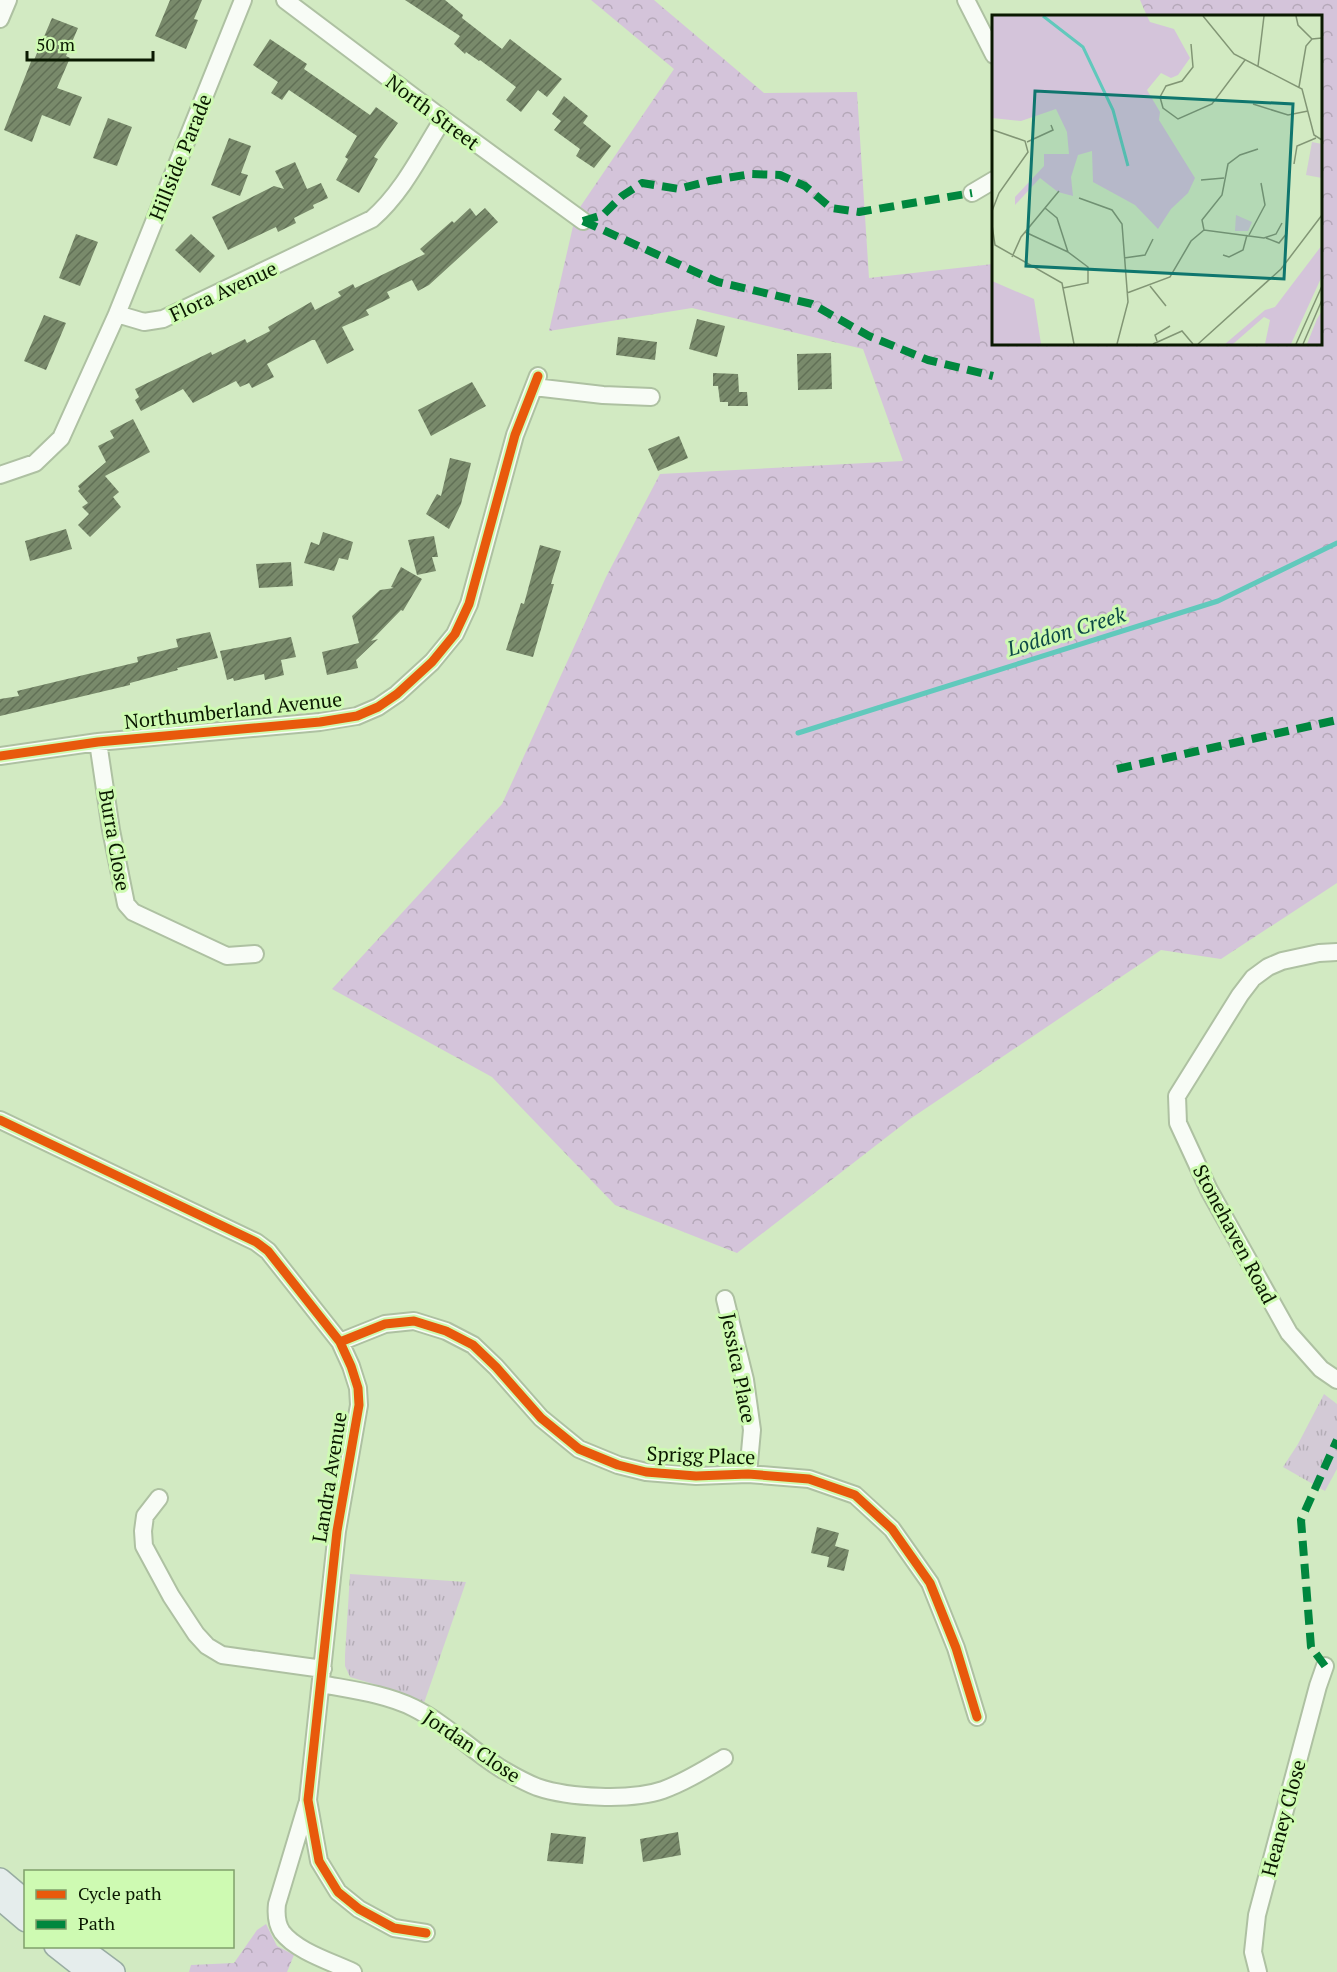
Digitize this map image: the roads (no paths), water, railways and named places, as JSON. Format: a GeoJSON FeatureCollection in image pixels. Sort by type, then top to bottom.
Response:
{"type":"FeatureCollection","features":[{"type":"Feature","properties":{"kind":"main road"},"geometry":{"type":"LineString","coordinates":[[0,1879],[24,1899]]}},
{"type":"Feature","properties":{"kind":"main road"},"geometry":{"type":"LineString","coordinates":[[0,1899],[24,1919]]}},
{"type":"Feature","properties":{"kind":"main road"},"geometry":{"type":"LineString","coordinates":[[56,1948],[88,1972]]}},
{"type":"Feature","properties":{"kind":"main road"},"geometry":{"type":"LineString","coordinates":[[80,1948],[114,1972]]}},
{"type":"Feature","properties":{"kind":"street"},"geometry":{"type":"LineString","coordinates":[[0,19],[8,0]]}},
{"type":"Feature","properties":{"kind":"street","name":"Hillside Parade"},"geometry":{"type":"LineString","coordinates":[[117,314],[243,0]]}},
{"type":"Feature","properties":{"kind":"street","name":"North Street"},"geometry":{"type":"LineString","coordinates":[[285,0],[442,119],[583,221]]}},
{"type":"Feature","properties":{"kind":"street"},"geometry":{"type":"LineString","coordinates":[[966,0],[992,53]]}},
{"type":"Feature","properties":{"kind":"street","name":"Flora Avenue"},"geometry":{"type":"LineString","coordinates":[[117,314],[144,322],[163,319],[372,219],[386,207],[398,191],[442,119]]}},
{"type":"Feature","properties":{"kind":"street"},"geometry":{"type":"LineString","coordinates":[[972,193],[992,181]]}},
{"type":"Feature","properties":{"kind":"street"},"geometry":{"type":"LineString","coordinates":[[0,475],[35,463],[62,438],[117,314]]}},
{"type":"Feature","properties":{"kind":"street","name":"Northumberland Avenue"},"geometry":{"type":"LineString","coordinates":[[0,756],[98,742],[320,722],[357,716],[378,707],[397,694],[432,662],[455,634],[469,604],[515,435],[536,382],[603,395],[651,398]]}},
{"type":"Feature","properties":{"kind":"street","name":"Burra Close"},"geometry":{"type":"LineString","coordinates":[[98,742],[111,830],[126,904],[133,912],[227,956],[255,954]]}},
{"type":"Feature","properties":{"kind":"street","name":"Stonehaven Road"},"geometry":{"type":"LineString","coordinates":[[1337,952],[1319,952],[1282,961],[1268,967],[1253,978],[1177,1096],[1178,1124],[1209,1190],[1289,1334],[1321,1369],[1337,1380]]}},
{"type":"Feature","properties":{"kind":"street","name":"Landra Avenue"},"geometry":{"type":"LineString","coordinates":[[0,1120],[256,1242],[268,1251],[340,1342],[351,1366],[358,1388],[359,1405],[337,1531],[308,1800],[277,1904],[276,1917],[281,1931],[291,1941],[353,1972]]}},
{"type":"Feature","properties":{"kind":"street","name":"Jessica Place"},"geometry":{"type":"LineString","coordinates":[[725,1299],[745,1380],[752,1430],[748,1474]]}},
{"type":"Feature","properties":{"kind":"street","name":"Sprigg Place"},"geometry":{"type":"LineString","coordinates":[[340,1342],[385,1324],[414,1321],[473,1345],[496,1367],[541,1418],[579,1449],[618,1465],[646,1472],[696,1476],[748,1474],[809,1479],[855,1495],[892,1530],[930,1583],[956,1648],[976,1717]]}},
{"type":"Feature","properties":{"kind":"street","name":"Jordan Close"},"geometry":{"type":"LineString","coordinates":[[159,1498],[145,1516],[144,1545],[171,1596],[196,1634],[207,1646],[222,1655],[322,1676],[413,1707],[445,1725],[498,1767],[539,1788],[599,1797],[637,1796],[684,1782],[724,1758]]}},
{"type":"Feature","properties":{"kind":"street","name":"Heaney Close"},"geometry":{"type":"LineString","coordinates":[[1258,1972],[1253,1952],[1257,1914],[1325,1666]]}},
{"type":"Feature","properties":{"kind":"street","name":"Landra Avenue"},"geometry":{"type":"LineString","coordinates":[[308,1800],[319,1861],[338,1892],[359,1909],[394,1928],[426,1933]]}},
{"type":"Feature","properties":{"kind":"waterway","name":"Loddon Creek"},"geometry":{"type":"LineString","coordinates":[[798,733],[1218,601],[1337,543]]}}]}
